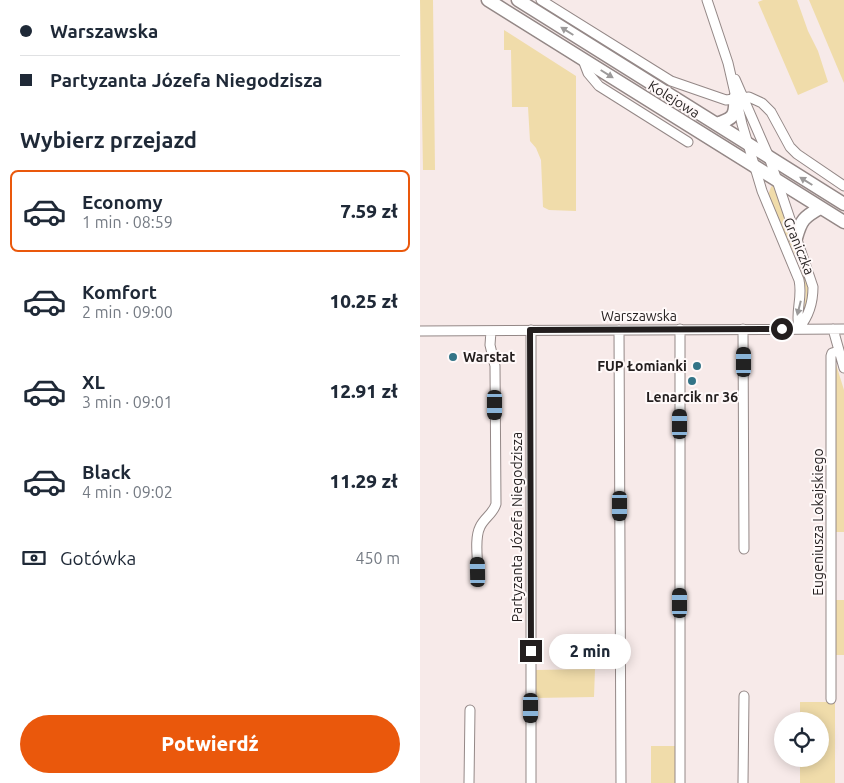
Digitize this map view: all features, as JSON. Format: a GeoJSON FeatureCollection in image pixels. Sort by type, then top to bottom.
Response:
{"type":"FeatureCollection","features":[{"type":"Feature","properties":{"kind":"highway","name":"Kolejowa"},"geometry":{"type":"LineString","coordinates":[[488,0],[844,222]]}},
{"type":"Feature","properties":{"kind":"highway","name":"Kolejowa"},"geometry":{"type":"LineString","coordinates":[[518,0],[844,204]]}},
{"type":"Feature","properties":{"kind":"highway"},"geometry":{"type":"LineString","coordinates":[[716,124],[728,121],[733,116],[740,98]]}},
{"type":"Feature","properties":{"kind":"highway"},"geometry":{"type":"LineString","coordinates":[[796,238],[800,223],[805,217],[820,208]]}},
{"type":"Feature","properties":{"kind":"street"},"geometry":{"type":"LineString","coordinates":[[541,0],[671,82],[726,100],[740,98],[756,100],[767,108],[797,154],[844,186]]}},
{"type":"Feature","properties":{"kind":"street"},"geometry":{"type":"LineString","coordinates":[[707,0],[740,98]]}},
{"type":"Feature","properties":{"kind":"street"},"geometry":{"type":"LineString","coordinates":[[583,60],[588,73],[599,86],[688,142]]}},
{"type":"Feature","properties":{"kind":"street","name":"Graniczka"},"geometry":{"type":"LineString","coordinates":[[740,98],[764,197],[799,280],[802,294],[796,316],[799,328]]}},
{"type":"Feature","properties":{"kind":"street","name":"Graniczka"},"geometry":{"type":"LineString","coordinates":[[740,98],[769,157],[813,287],[811,307],[799,328]]}},
{"type":"Feature","properties":{"kind":"street"},"geometry":{"type":"LineString","coordinates":[[638,111],[656,106]]}},
{"type":"Feature","properties":{"kind":"street"},"geometry":{"type":"LineString","coordinates":[[799,328],[844,329]]}},
{"type":"Feature","properties":{"kind":"street","name":"Warszawska"},"geometry":{"type":"LineString","coordinates":[[420,331],[799,328]]}},
{"type":"Feature","properties":{"kind":"street"},"geometry":{"type":"LineString","coordinates":[[680,329],[680,783]]}},
{"type":"Feature","properties":{"kind":"street"},"geometry":{"type":"LineString","coordinates":[[744,329],[744,549]]}},
{"type":"Feature","properties":{"kind":"street"},"geometry":{"type":"LineString","coordinates":[[833,329],[844,368]]}},
{"type":"Feature","properties":{"kind":"street","name":"Partyzanta Józefa Niegodzisza"},"geometry":{"type":"LineString","coordinates":[[530,330],[531,783]]}},
{"type":"Feature","properties":{"kind":"street"},"geometry":{"type":"LineString","coordinates":[[619,330],[621,783]]}},
{"type":"Feature","properties":{"kind":"street"},"geometry":{"type":"LineString","coordinates":[[478,572],[478,532],[482,523],[494,510],[496,504],[495,366],[490,345],[491,331]]}},
{"type":"Feature","properties":{"kind":"street","name":"Eugeniusza Lokajskiego"},"geometry":{"type":"LineString","coordinates":[[832,699],[831,356],[832,353],[839,351]]}},
{"type":"Feature","properties":{"kind":"street"},"geometry":{"type":"LineString","coordinates":[[743,783],[744,696]]}},
{"type":"Feature","properties":{"kind":"street"},"geometry":{"type":"LineString","coordinates":[[469,783],[470,710]]}},
{"type":"Feature","properties":{"kind":"shaded area"},"geometry":{"type":"Polygon","coordinates":[[[420,0],[433,0],[435,170],[423,170],[420,0]]]}},
{"type":"Feature","properties":{"kind":"shaded area"},"geometry":{"type":"Polygon","coordinates":[[[763,0],[797,0],[808,31],[818,51],[828,82],[798,95],[758,2],[763,0]]]}},
{"type":"Feature","properties":{"kind":"shaded area"},"geometry":{"type":"Polygon","coordinates":[[[809,0],[844,0],[844,83],[841,76],[809,0]]]}},
{"type":"Feature","properties":{"kind":"shaded area"},"geometry":{"type":"Polygon","coordinates":[[[504,30],[576,76],[576,211],[549,210],[543,207],[541,160],[536,148],[530,141],[528,107],[512,107],[511,50],[504,50],[504,30]]]}},
{"type":"Feature","properties":{"kind":"shaded area"},"geometry":{"type":"Polygon","coordinates":[[[774,184],[808,288],[807,305],[804,310],[806,295],[800,266],[768,195],[774,184]]]}},
{"type":"Feature","properties":{"kind":"shaded area"},"geometry":{"type":"Polygon","coordinates":[[[835,361],[844,390],[844,532],[835,532],[833,362],[835,361]]]}},
{"type":"Feature","properties":{"kind":"shaded area"},"geometry":{"type":"Polygon","coordinates":[[[834,600],[844,600],[844,655],[834,655],[834,600]]]}},
{"type":"Feature","properties":{"kind":"shaded area"},"geometry":{"type":"Polygon","coordinates":[[[595,669],[594,697],[535,698],[535,670],[595,669]]]}},
{"type":"Feature","properties":{"kind":"shaded area"},"geometry":{"type":"Polygon","coordinates":[[[800,702],[835,702],[835,783],[800,783],[800,767],[829,767],[829,712],[800,712],[800,702]]]}},
{"type":"Feature","properties":{"kind":"shaded area"},"geometry":{"type":"Polygon","coordinates":[[[651,746],[677,746],[677,783],[651,783],[651,746]]]}},
{"type":"Feature","properties":{"kind":"place","name":"Warstat"},"geometry":{"type":"Point","coordinates":[453,357]}},
{"type":"Feature","properties":{"kind":"place","name":"FUP Łomianki"},"geometry":{"type":"Point","coordinates":[697,366]}},
{"type":"Feature","properties":{"kind":"place","name":"Lenarcik nr 36"},"geometry":{"type":"Point","coordinates":[692,381]}},
{"type":"Feature","properties":{"kind":"route"},"geometry":{"type":"LineString","coordinates":[[531,651],[530,330],[782,329]]}}]}
